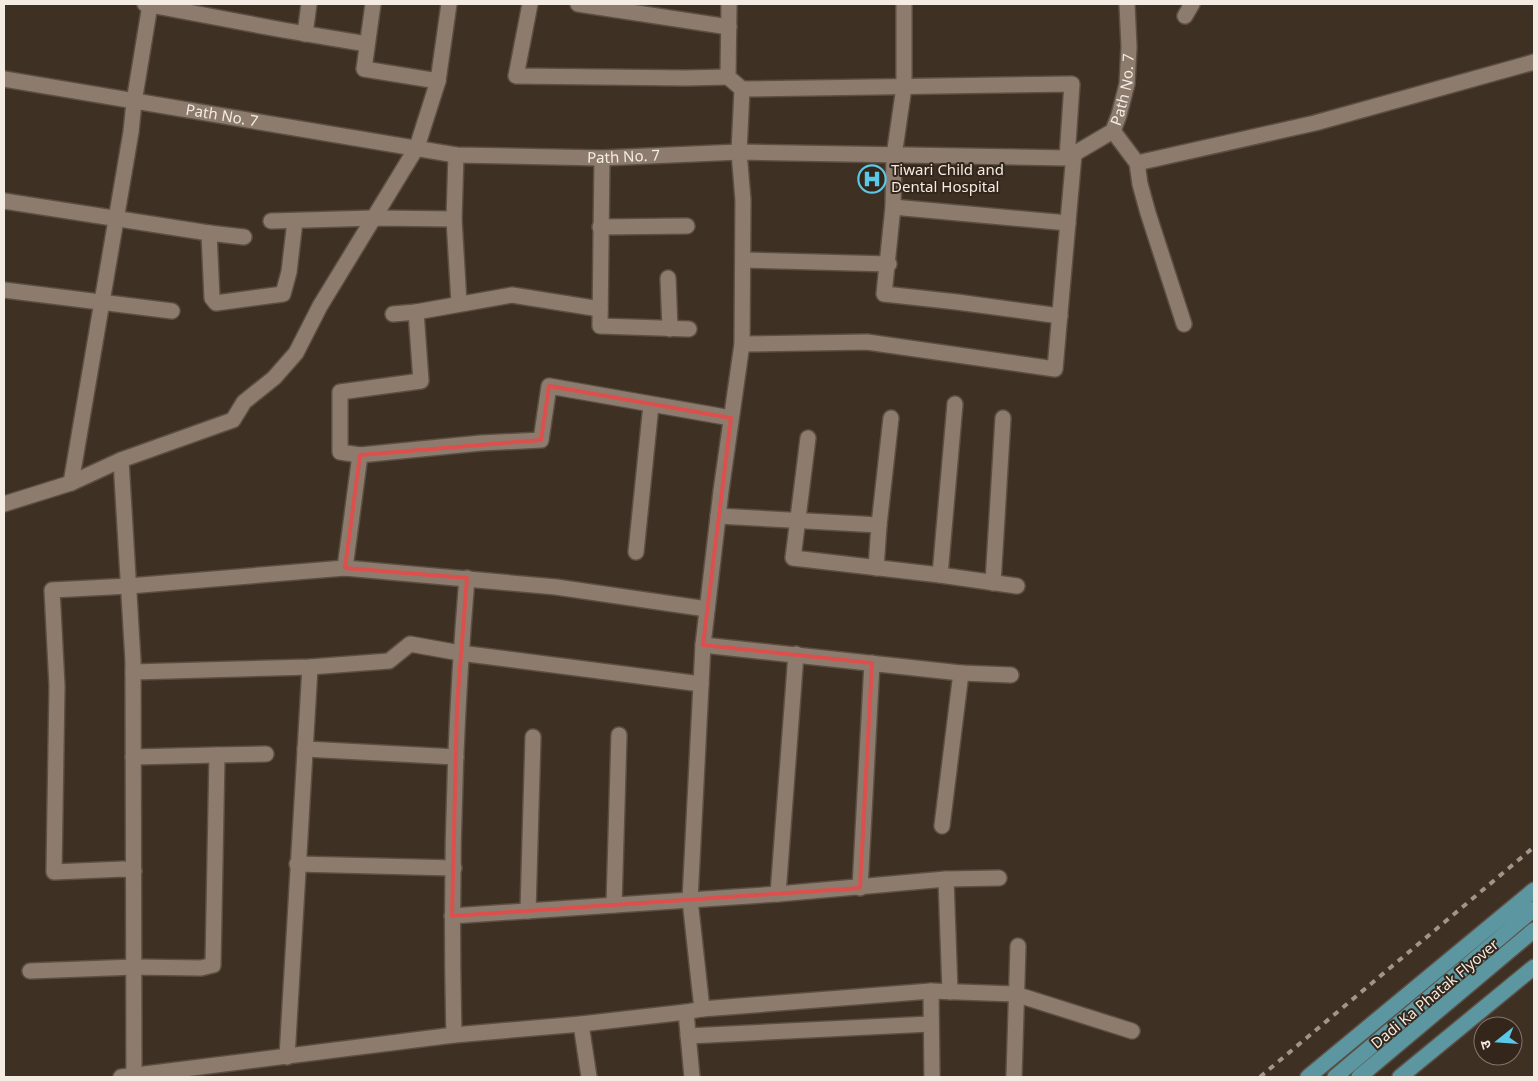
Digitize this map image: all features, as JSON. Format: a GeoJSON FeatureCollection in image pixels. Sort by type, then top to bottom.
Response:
{"type":"FeatureCollection","features":[{"type":"Feature","properties":{"kind":"main road"},"geometry":{"type":"LineString","coordinates":[[1308,1077],[1534,890]]}},
{"type":"Feature","properties":{"kind":"main road","name":"Dadi Ka Phatak Flyover"},"geometry":{"type":"LineString","coordinates":[[1334,1077],[1534,910]]}},
{"type":"Feature","properties":{"kind":"main road","name":"Dadi Ka Phatak Flyover"},"geometry":{"type":"LineString","coordinates":[[1359,1077],[1534,930]]}},
{"type":"Feature","properties":{"kind":"main road"},"geometry":{"type":"LineString","coordinates":[[1400,1077],[1534,967]]}},
{"type":"Feature","properties":{"kind":"street"},"geometry":{"type":"LineString","coordinates":[[71,482],[131,132],[147,4],[367,44]]}},
{"type":"Feature","properties":{"kind":"street"},"geometry":{"type":"LineString","coordinates":[[305,34],[309,4]]}},
{"type":"Feature","properties":{"kind":"street"},"geometry":{"type":"LineString","coordinates":[[372,4],[364,69],[438,81]]}},
{"type":"Feature","properties":{"kind":"street"},"geometry":{"type":"LineString","coordinates":[[4,504],[71,482],[121,460],[233,420],[244,402],[274,378],[296,353],[320,306],[417,147],[438,81],[449,4]]}},
{"type":"Feature","properties":{"kind":"street"},"geometry":{"type":"LineString","coordinates":[[530,4],[516,76],[728,77],[742,89],[1072,84],[1068,223],[1055,370],[867,342],[742,344]]}},
{"type":"Feature","properties":{"kind":"street"},"geometry":{"type":"LineString","coordinates":[[578,4],[729,27]]}},
{"type":"Feature","properties":{"kind":"street"},"geometry":{"type":"LineString","coordinates":[[728,77],[729,4]]}},
{"type":"Feature","properties":{"kind":"street"},"geometry":{"type":"LineString","coordinates":[[904,4],[904,87],[894,156],[893,207],[884,294],[1060,316]]}},
{"type":"Feature","properties":{"kind":"street","name":"Path No. 7"},"geometry":{"type":"LineString","coordinates":[[4,79],[456,155],[602,158],[739,152],[894,156],[1070,156],[1113,130],[1119,115],[1126,84],[1129,47],[1127,4]]}},
{"type":"Feature","properties":{"kind":"street"},"geometry":{"type":"LineString","coordinates":[[1137,163],[1316,123],[1534,62]]}},
{"type":"Feature","properties":{"kind":"street"},"geometry":{"type":"LineString","coordinates":[[702,1009],[690,900],[703,645],[718,516],[742,344],[744,200],[739,152],[742,89]]}},
{"type":"Feature","properties":{"kind":"street"},"geometry":{"type":"LineString","coordinates":[[1113,130],[1137,163],[1140,184],[1148,213],[1184,324]]}},
{"type":"Feature","properties":{"kind":"street"},"geometry":{"type":"LineString","coordinates":[[456,155],[454,219],[459,303]]}},
{"type":"Feature","properties":{"kind":"street"},"geometry":{"type":"LineString","coordinates":[[602,158],[600,326],[689,329]]}},
{"type":"Feature","properties":{"kind":"street"},"geometry":{"type":"LineString","coordinates":[[4,201],[244,237]]}},
{"type":"Feature","properties":{"kind":"street"},"geometry":{"type":"LineString","coordinates":[[893,207],[1068,223]]}},
{"type":"Feature","properties":{"kind":"street"},"geometry":{"type":"LineString","coordinates":[[271,221],[375,218],[454,219]]}},
{"type":"Feature","properties":{"kind":"street"},"geometry":{"type":"LineString","coordinates":[[209,233],[212,298],[214,302],[280,295],[284,291],[289,272],[295,221]]}},
{"type":"Feature","properties":{"kind":"street"},"geometry":{"type":"LineString","coordinates":[[600,228],[687,226]]}},
{"type":"Feature","properties":{"kind":"street"},"geometry":{"type":"LineString","coordinates":[[743,260],[888,264]]}},
{"type":"Feature","properties":{"kind":"street"},"geometry":{"type":"LineString","coordinates":[[668,278],[670,329]]}},
{"type":"Feature","properties":{"kind":"street"},"geometry":{"type":"LineString","coordinates":[[4,290],[172,311]]}},
{"type":"Feature","properties":{"kind":"street"},"geometry":{"type":"LineString","coordinates":[[393,314],[416,312],[512,295],[600,309]]}},
{"type":"Feature","properties":{"kind":"street"},"geometry":{"type":"LineString","coordinates":[[416,312],[421,381],[340,392],[340,452],[360,455],[481,442],[541,440],[549,386],[731,418]]}},
{"type":"Feature","properties":{"kind":"street"},"geometry":{"type":"LineString","coordinates":[[940,575],[956,404]]}},
{"type":"Feature","properties":{"kind":"street"},"geometry":{"type":"LineString","coordinates":[[636,552],[651,405]]}},
{"type":"Feature","properties":{"kind":"street"},"geometry":{"type":"LineString","coordinates":[[876,568],[891,418]]}},
{"type":"Feature","properties":{"kind":"street"},"geometry":{"type":"LineString","coordinates":[[993,583],[1003,418]]}},
{"type":"Feature","properties":{"kind":"street"},"geometry":{"type":"LineString","coordinates":[[808,438],[794,558],[1017,586]]}},
{"type":"Feature","properties":{"kind":"street"},"geometry":{"type":"LineString","coordinates":[[345,568],[360,455]]}},
{"type":"Feature","properties":{"kind":"street"},"geometry":{"type":"LineString","coordinates":[[121,460],[130,586],[133,672],[135,967],[130,1077],[454,1036],[581,1024],[702,1009],[931,991],[1015,994],[1132,1031]]}},
{"type":"Feature","properties":{"kind":"street"},"geometry":{"type":"LineString","coordinates":[[718,516],[879,526]]}},
{"type":"Feature","properties":{"kind":"street"},"geometry":{"type":"LineString","coordinates":[[134,870],[54,872],[57,686],[52,590],[130,586],[345,568],[556,587],[707,609]]}},
{"type":"Feature","properties":{"kind":"street"},"geometry":{"type":"LineString","coordinates":[[454,1036],[452,916],[456,757],[460,652],[467,578]]}},
{"type":"Feature","properties":{"kind":"street"},"geometry":{"type":"LineString","coordinates":[[133,672],[310,667],[389,661],[410,644],[701,684]]}},
{"type":"Feature","properties":{"kind":"street"},"geometry":{"type":"LineString","coordinates":[[703,645],[961,673],[1011,675]]}},
{"type":"Feature","properties":{"kind":"street"},"geometry":{"type":"LineString","coordinates":[[778,894],[796,654]]}},
{"type":"Feature","properties":{"kind":"street"},"geometry":{"type":"LineString","coordinates":[[860,888],[872,663]]}},
{"type":"Feature","properties":{"kind":"street"},"geometry":{"type":"LineString","coordinates":[[287,1057],[310,667]]}},
{"type":"Feature","properties":{"kind":"street"},"geometry":{"type":"LineString","coordinates":[[942,826],[961,673]]}},
{"type":"Feature","properties":{"kind":"street"},"geometry":{"type":"LineString","coordinates":[[614,905],[619,735]]}},
{"type":"Feature","properties":{"kind":"street"},"geometry":{"type":"LineString","coordinates":[[528,911],[533,737]]}},
{"type":"Feature","properties":{"kind":"street"},"geometry":{"type":"LineString","coordinates":[[304,749],[456,757]]}},
{"type":"Feature","properties":{"kind":"street"},"geometry":{"type":"LineString","coordinates":[[134,757],[266,754]]}},
{"type":"Feature","properties":{"kind":"street"},"geometry":{"type":"LineString","coordinates":[[30,971],[135,967],[201,968],[213,965],[217,755]]}},
{"type":"Feature","properties":{"kind":"street"},"geometry":{"type":"LineString","coordinates":[[297,864],[454,868]]}},
{"type":"Feature","properties":{"kind":"street"},"geometry":{"type":"LineString","coordinates":[[452,916],[860,888],[946,879],[999,878]]}},
{"type":"Feature","properties":{"kind":"street"},"geometry":{"type":"LineString","coordinates":[[946,879],[950,992]]}},
{"type":"Feature","properties":{"kind":"street"},"geometry":{"type":"LineString","coordinates":[[1014,1077],[1015,994],[1018,946]]}},
{"type":"Feature","properties":{"kind":"street"},"geometry":{"type":"LineString","coordinates":[[931,991],[932,1077]]}},
{"type":"Feature","properties":{"kind":"street"},"geometry":{"type":"LineString","coordinates":[[686,1012],[692,1077]]}},
{"type":"Feature","properties":{"kind":"street"},"geometry":{"type":"LineString","coordinates":[[581,1024],[589,1077]]}},
{"type":"Feature","properties":{"kind":"street"},"geometry":{"type":"LineString","coordinates":[[688,1036],[930,1024]]}},
{"type":"Feature","properties":{"kind":"highlighted area"},"geometry":{"type":"Polygon","coordinates":[[[549,386],[731,418],[703,645],[872,663],[860,888],[452,916],[457,706],[467,578],[345,568],[360,455],[541,440],[549,386]]]}},
{"type":"Feature","properties":{"kind":"railway"},"geometry":{"type":"LineString","coordinates":[[1260,1077],[1534,847]]}},
{"type":"Feature","properties":{"kind":"place","name":"Tiwari Child and Dental Hospital"},"geometry":{"type":"Point","coordinates":[872,179]}}]}
